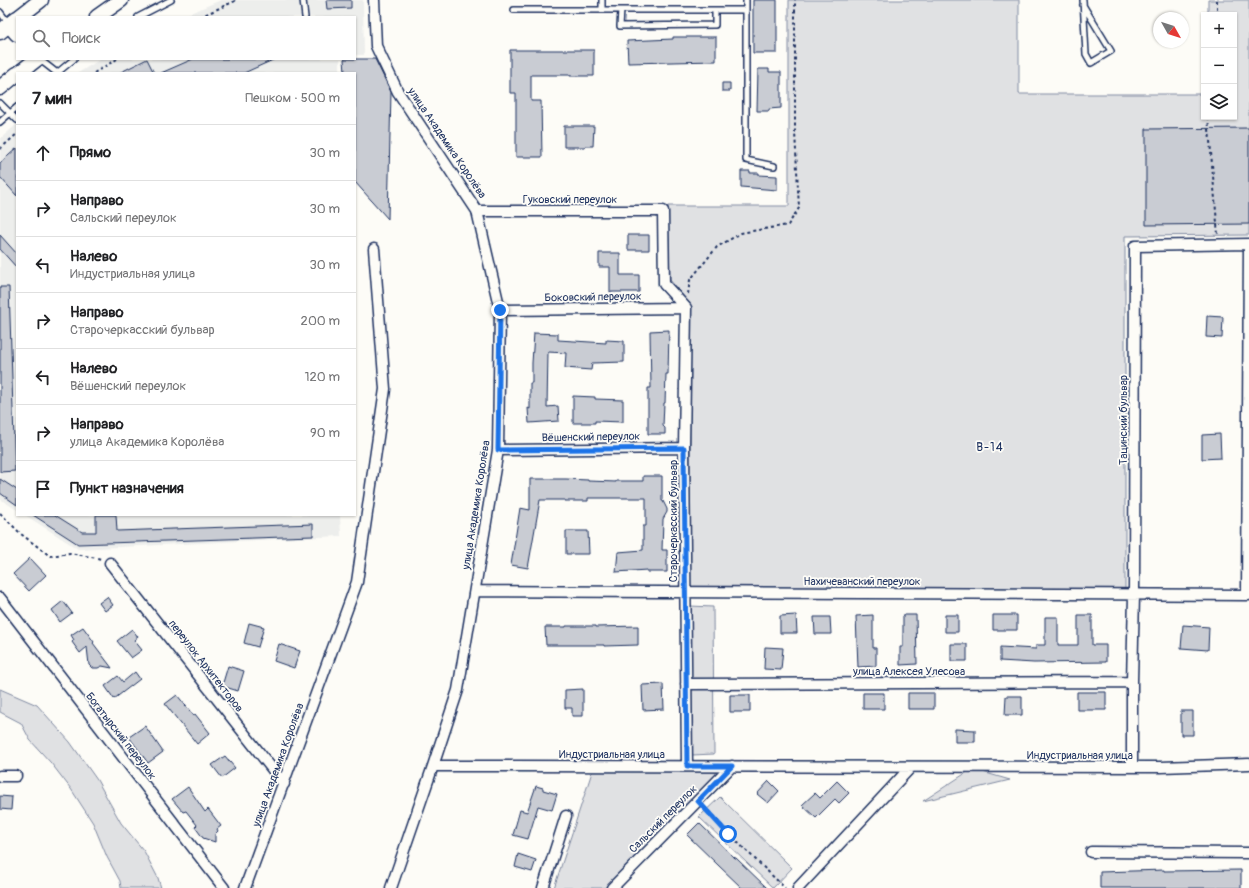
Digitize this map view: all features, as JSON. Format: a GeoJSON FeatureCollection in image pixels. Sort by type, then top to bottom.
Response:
{"type":"FeatureCollection","features":[{"type":"Feature","properties":{"kind":"main road"},"geometry":{"type":"LineString","coordinates":[[22,16],[41,0]]}},
{"type":"Feature","properties":{"kind":"main road"},"geometry":{"type":"LineString","coordinates":[[97,16],[121,0]]}},
{"type":"Feature","properties":{"kind":"main road"},"geometry":{"type":"LineString","coordinates":[[21,72],[37,60]]}},
{"type":"Feature","properties":{"kind":"main road"},"geometry":{"type":"LineString","coordinates":[[0,88],[16,76]]}},
{"type":"Feature","properties":{"kind":"street","name":"улица Академика Королёва"},"geometry":{"type":"LineString","coordinates":[[374,0],[376,46],[398,92],[478,211],[500,310],[498,450],[458,690],[391,888]]}},
{"type":"Feature","properties":{"kind":"street","name":"Гуковский переулок"},"geometry":{"type":"LineString","coordinates":[[478,211],[663,211],[664,284],[686,308]]}},
{"type":"Feature","properties":{"kind":"street"},"geometry":{"type":"LineString","coordinates":[[1219,244],[1249,244],[1248,595]]}},
{"type":"Feature","properties":{"kind":"street","name":"Тацинский бульвар"},"geometry":{"type":"LineString","coordinates":[[1132,767],[1136,246],[1219,244]]}},
{"type":"Feature","properties":{"kind":"street","name":"улица Академика Королёва"},"geometry":{"type":"LineString","coordinates":[[245,888],[357,582],[385,389],[374,249]]}},
{"type":"Feature","properties":{"kind":"street","name":"Боковский переулок"},"geometry":{"type":"LineString","coordinates":[[500,310],[686,308]]}},
{"type":"Feature","properties":{"kind":"street","name":"Старочеркасский бульвар"},"geometry":{"type":"LineString","coordinates":[[686,308],[684,448],[687,766]]}},
{"type":"Feature","properties":{"kind":"street","name":"Вёшенский переулок"},"geometry":{"type":"LineString","coordinates":[[498,450],[684,448]]}},
{"type":"Feature","properties":{"kind":"street","name":"переулок Архитекторов"},"geometry":{"type":"LineString","coordinates":[[110,563],[284,784]]}},
{"type":"Feature","properties":{"kind":"street","name":"Нахичеванский переулок"},"geometry":{"type":"LineString","coordinates":[[475,591],[1248,595]]}},
{"type":"Feature","properties":{"kind":"street","name":"Богатырский переулок"},"geometry":{"type":"LineString","coordinates":[[0,598],[224,888]]}},
{"type":"Feature","properties":{"kind":"street","name":"улица Алексея Улесова"},"geometry":{"type":"LineString","coordinates":[[686,684],[1132,682]]}},
{"type":"Feature","properties":{"kind":"street","name":"Индустриальная улица"},"geometry":{"type":"LineString","coordinates":[[433,766],[1132,767],[1249,764]]}},
{"type":"Feature","properties":{"kind":"street","name":"Сальский переулок"},"geometry":{"type":"LineString","coordinates":[[617,886],[732,766]]}},
{"type":"Feature","properties":{"kind":"street"},"geometry":{"type":"LineString","coordinates":[[798,888],[911,767]]}},
{"type":"Feature","properties":{"kind":"street"},"geometry":{"type":"LineString","coordinates":[[0,776],[16,776]]}},
{"type":"Feature","properties":{"kind":"street"},"geometry":{"type":"LineString","coordinates":[[543,888],[566,816]]}},
{"type":"Feature","properties":{"kind":"street"},"geometry":{"type":"LineString","coordinates":[[1091,852],[1249,853]]}},
{"type":"Feature","properties":{"kind":"lane"},"geometry":{"type":"LineString","coordinates":[[140,16],[171,0]]}},
{"type":"Feature","properties":{"kind":"lane"},"geometry":{"type":"LineString","coordinates":[[303,0],[305,16]]}},
{"type":"Feature","properties":{"kind":"lane"},"geometry":{"type":"LineString","coordinates":[[602,0],[602,10]]}},
{"type":"Feature","properties":{"kind":"lane"},"geometry":{"type":"LineString","coordinates":[[746,0],[746,160],[774,166]]}},
{"type":"Feature","properties":{"kind":"lane"},"geometry":{"type":"LineString","coordinates":[[1083,3],[1111,51],[1091,63],[1086,54],[1083,3]]}},
{"type":"Feature","properties":{"kind":"lane"},"geometry":{"type":"LineString","coordinates":[[514,10],[746,10]]}},
{"type":"Feature","properties":{"kind":"lane"},"geometry":{"type":"LineString","coordinates":[[621,10],[620,26],[715,25],[714,10]]}},
{"type":"Feature","properties":{"kind":"lane"},"geometry":{"type":"LineString","coordinates":[[0,12],[12,25]]}},
{"type":"Feature","properties":{"kind":"lane"},"geometry":{"type":"LineString","coordinates":[[39,60],[56,72]]}},
{"type":"Feature","properties":{"kind":"lane"},"geometry":{"type":"LineString","coordinates":[[58,72],[73,60]]}},
{"type":"Feature","properties":{"kind":"lane"},"geometry":{"type":"LineString","coordinates":[[0,104],[16,119]]}},
{"type":"Feature","properties":{"kind":"lane"},"geometry":{"type":"LineString","coordinates":[[0,122],[16,108]]}},
{"type":"Feature","properties":{"kind":"path"},"geometry":{"type":"LineString","coordinates":[[202,16],[237,0]]}},
{"type":"Feature","properties":{"kind":"path"},"geometry":{"type":"LineString","coordinates":[[1217,0],[1217,12]]}},
{"type":"Feature","properties":{"kind":"path"},"geometry":{"type":"LineString","coordinates":[[96,72],[115,60]]}},
{"type":"Feature","properties":{"kind":"path"},"geometry":{"type":"LineString","coordinates":[[1208,120],[1216,228],[1219,244]]}},
{"type":"Feature","properties":{"kind":"path"},"geometry":{"type":"LineString","coordinates":[[0,150],[16,135]]}},
{"type":"Feature","properties":{"kind":"path"},"geometry":{"type":"LineString","coordinates":[[0,513],[21,534],[50,556],[70,553],[100,558],[110,563]]}},
{"type":"Feature","properties":{"kind":"path"},"geometry":{"type":"LineString","coordinates":[[698,801],[728,834],[785,888]]}},
{"type":"Feature","properties":{"kind":"shaded area"},"geometry":{"type":"Polygon","coordinates":[[[221,0],[363,0],[364,55],[356,55],[356,16],[183,16],[221,0]]]}},
{"type":"Feature","properties":{"kind":"shaded area"},"geometry":{"type":"Polygon","coordinates":[[[789,0],[1019,0],[1019,94],[1201,94],[1201,120],[1237,120],[1237,12],[1208,12],[1208,0],[1249,0],[1249,235],[1125,236],[1125,590],[690,589],[690,304],[670,280],[668,206],[789,206],[789,0]]]}},
{"type":"Feature","properties":{"kind":"shaded area"},"geometry":{"type":"Polygon","coordinates":[[[99,60],[340,60],[340,72],[80,72],[99,60]]]}},
{"type":"Feature","properties":{"kind":"shaded area"},"geometry":{"type":"Polygon","coordinates":[[[16,125],[16,509],[0,499],[0,139],[16,125]]]}},
{"type":"Feature","properties":{"kind":"shaded area"},"geometry":{"type":"Polygon","coordinates":[[[27,516],[340,516],[341,536],[78,549],[27,516]]]}},
{"type":"Feature","properties":{"kind":"shaded area"},"geometry":{"type":"Polygon","coordinates":[[[690,606],[713,607],[714,754],[692,755],[690,606]]]}},
{"type":"Feature","properties":{"kind":"shaded area"},"geometry":{"type":"Polygon","coordinates":[[[0,689],[37,705],[70,742],[97,780],[121,823],[144,851],[158,878],[161,888],[121,888],[120,881],[107,857],[93,823],[71,789],[51,763],[30,740],[21,723],[0,712],[0,689]]]}},
{"type":"Feature","properties":{"kind":"shaded area"},"geometry":{"type":"Polygon","coordinates":[[[593,769],[718,770],[718,774],[606,888],[554,888],[593,769]]]}},
{"type":"Feature","properties":{"kind":"shaded area"},"geometry":{"type":"Polygon","coordinates":[[[972,769],[1010,780],[923,801],[972,769]]]}},
{"type":"Feature","properties":{"kind":"shaded area"},"geometry":{"type":"Polygon","coordinates":[[[720,797],[792,868],[773,888],[699,817],[720,797]]]}},
{"type":"Feature","properties":{"kind":"building"},"geometry":{"type":"Polygon","coordinates":[[[326,0],[351,0],[351,8],[327,9],[326,0]]]}},
{"type":"Feature","properties":{"kind":"building"},"geometry":{"type":"Polygon","coordinates":[[[753,0],[777,0],[777,53],[753,53],[753,0]]]}},
{"type":"Feature","properties":{"kind":"building"},"geometry":{"type":"Polygon","coordinates":[[[673,37],[716,37],[716,61],[628,63],[627,41],[673,39],[673,37]]]}},
{"type":"Feature","properties":{"kind":"building"},"geometry":{"type":"Polygon","coordinates":[[[510,50],[594,50],[594,76],[531,75],[531,101],[541,101],[542,157],[516,157],[516,93],[510,93],[510,50]]]}},
{"type":"Feature","properties":{"kind":"building"},"geometry":{"type":"Polygon","coordinates":[[[375,59],[391,92],[388,219],[356,183],[356,72],[345,72],[344,60],[375,59]]]}},
{"type":"Feature","properties":{"kind":"building"},"geometry":{"type":"Polygon","coordinates":[[[148,60],[154,72],[121,72],[148,60]]]}},
{"type":"Feature","properties":{"kind":"building"},"geometry":{"type":"Polygon","coordinates":[[[191,60],[273,60],[246,72],[163,72],[191,60]]]}},
{"type":"Feature","properties":{"kind":"building"},"geometry":{"type":"Polygon","coordinates":[[[758,69],[769,69],[769,72],[781,72],[781,108],[769,109],[769,111],[757,111],[758,69]]]}},
{"type":"Feature","properties":{"kind":"building"},"geometry":{"type":"Polygon","coordinates":[[[722,83],[730,83],[730,91],[722,91],[722,83]]]}},
{"type":"Feature","properties":{"kind":"building"},"geometry":{"type":"Polygon","coordinates":[[[564,126],[594,126],[593,146],[564,147],[564,126]]]}},
{"type":"Feature","properties":{"kind":"building"},"geometry":{"type":"Polygon","coordinates":[[[1249,128],[1249,224],[1146,225],[1146,129],[1249,128]]]}},
{"type":"Feature","properties":{"kind":"building"},"geometry":{"type":"Polygon","coordinates":[[[16,149],[16,195],[0,177],[0,163],[16,149]]]}},
{"type":"Feature","properties":{"kind":"building"},"geometry":{"type":"Polygon","coordinates":[[[741,171],[759,173],[759,175],[777,176],[777,190],[741,187],[741,171]]]}},
{"type":"Feature","properties":{"kind":"building"},"geometry":{"type":"Polygon","coordinates":[[[0,235],[16,253],[16,267],[0,249],[0,235]]]}},
{"type":"Feature","properties":{"kind":"building"},"geometry":{"type":"Polygon","coordinates":[[[628,235],[649,235],[649,250],[628,250],[628,235]]]}},
{"type":"Feature","properties":{"kind":"building"},"geometry":{"type":"Polygon","coordinates":[[[599,253],[620,253],[620,275],[639,275],[639,292],[610,292],[610,267],[599,267],[599,253]]]}},
{"type":"Feature","properties":{"kind":"building"},"geometry":{"type":"Polygon","coordinates":[[[0,287],[9,287],[15,471],[0,472],[0,287]]]}},
{"type":"Feature","properties":{"kind":"building"},"geometry":{"type":"Polygon","coordinates":[[[1207,316],[1223,317],[1222,338],[1206,337],[1207,316]]]}},
{"type":"Feature","properties":{"kind":"building"},"geometry":{"type":"Polygon","coordinates":[[[669,330],[668,374],[666,374],[663,426],[665,428],[665,434],[648,434],[648,388],[651,388],[650,331],[669,330]]]}},
{"type":"Feature","properties":{"kind":"building"},"geometry":{"type":"Polygon","coordinates":[[[534,333],[558,334],[558,340],[606,343],[606,340],[624,341],[624,362],[592,363],[591,370],[565,368],[566,353],[548,352],[547,407],[558,406],[559,421],[529,423],[528,408],[530,409],[530,383],[532,383],[534,333]]]}},
{"type":"Feature","properties":{"kind":"building"},"geometry":{"type":"Polygon","coordinates":[[[573,396],[595,397],[595,399],[623,400],[623,422],[595,421],[595,423],[573,423],[573,396]]]}},
{"type":"Feature","properties":{"kind":"building"},"geometry":{"type":"Polygon","coordinates":[[[1220,434],[1221,458],[1202,459],[1202,435],[1220,434]]]}},
{"type":"Feature","properties":{"kind":"building"},"geometry":{"type":"Polygon","coordinates":[[[643,476],[662,476],[662,501],[667,509],[667,512],[663,519],[662,550],[667,550],[667,572],[647,572],[647,570],[616,572],[618,552],[643,550],[643,526],[646,526],[646,498],[588,498],[588,501],[540,500],[528,568],[511,565],[520,508],[530,510],[530,479],[566,479],[616,482],[643,481],[643,476]]]}},
{"type":"Feature","properties":{"kind":"building"},"geometry":{"type":"Polygon","coordinates":[[[0,479],[16,489],[16,504],[0,493],[0,479]]]}},
{"type":"Feature","properties":{"kind":"building"},"geometry":{"type":"Polygon","coordinates":[[[35,516],[57,516],[82,532],[96,532],[96,516],[116,516],[117,531],[313,524],[313,536],[78,544],[35,516]]]}},
{"type":"Feature","properties":{"kind":"building"},"geometry":{"type":"Polygon","coordinates":[[[566,531],[588,531],[589,554],[566,554],[566,531]]]}},
{"type":"Feature","properties":{"kind":"building"},"geometry":{"type":"Polygon","coordinates":[[[30,558],[46,575],[29,591],[13,574],[30,558]]]}},
{"type":"Feature","properties":{"kind":"building"},"geometry":{"type":"Polygon","coordinates":[[[107,597],[113,605],[105,611],[99,603],[107,597]]]}},
{"type":"Feature","properties":{"kind":"building"},"geometry":{"type":"Polygon","coordinates":[[[63,601],[72,613],[60,622],[52,610],[63,601]]]}},
{"type":"Feature","properties":{"kind":"building"},"geometry":{"type":"Polygon","coordinates":[[[796,615],[797,633],[780,633],[780,616],[796,615]]]}},
{"type":"Feature","properties":{"kind":"building"},"geometry":{"type":"Polygon","coordinates":[[[873,615],[873,648],[876,648],[876,666],[858,667],[856,616],[873,615]]]}},
{"type":"Feature","properties":{"kind":"building"},"geometry":{"type":"Polygon","coordinates":[[[903,615],[916,615],[917,664],[900,665],[900,647],[903,647],[903,615]]]}},
{"type":"Feature","properties":{"kind":"building"},"geometry":{"type":"Polygon","coordinates":[[[945,615],[958,615],[958,632],[945,632],[945,615]]]}},
{"type":"Feature","properties":{"kind":"building"},"geometry":{"type":"Polygon","coordinates":[[[993,615],[1017,615],[1017,630],[993,630],[993,615]]]}},
{"type":"Feature","properties":{"kind":"building"},"geometry":{"type":"Polygon","coordinates":[[[1078,615],[1092,615],[1092,645],[1106,645],[1106,662],[1034,663],[1000,661],[1000,647],[1036,649],[1036,645],[1045,645],[1045,617],[1058,617],[1058,645],[1078,645],[1078,615]]]}},
{"type":"Feature","properties":{"kind":"building"},"geometry":{"type":"Polygon","coordinates":[[[814,617],[830,617],[831,634],[815,634],[814,617]]]}},
{"type":"Feature","properties":{"kind":"building"},"geometry":{"type":"Polygon","coordinates":[[[249,623],[264,627],[258,647],[244,643],[249,623]]]}},
{"type":"Feature","properties":{"kind":"building"},"geometry":{"type":"Polygon","coordinates":[[[1183,625],[1209,627],[1208,650],[1181,648],[1183,625]]]}},
{"type":"Feature","properties":{"kind":"building"},"geometry":{"type":"Polygon","coordinates":[[[638,626],[638,645],[546,645],[545,627],[638,626]]]}},
{"type":"Feature","properties":{"kind":"building"},"geometry":{"type":"Polygon","coordinates":[[[83,627],[112,668],[102,666],[92,668],[89,665],[87,647],[80,653],[72,642],[74,640],[71,635],[83,627]]]}},
{"type":"Feature","properties":{"kind":"building"},"geometry":{"type":"Polygon","coordinates":[[[132,629],[138,637],[134,640],[142,650],[131,658],[117,641],[132,629]]]}},
{"type":"Feature","properties":{"kind":"building"},"geometry":{"type":"Polygon","coordinates":[[[279,644],[300,651],[294,668],[274,661],[279,644]]]}},
{"type":"Feature","properties":{"kind":"building"},"geometry":{"type":"Polygon","coordinates":[[[951,644],[967,644],[967,661],[951,661],[951,644]]]}},
{"type":"Feature","properties":{"kind":"building"},"geometry":{"type":"Polygon","coordinates":[[[765,647],[783,648],[781,670],[764,669],[765,647]]]}},
{"type":"Feature","properties":{"kind":"building"},"geometry":{"type":"Polygon","coordinates":[[[228,666],[244,671],[238,691],[222,686],[228,666]]]}},
{"type":"Feature","properties":{"kind":"building"},"geometry":{"type":"Polygon","coordinates":[[[135,672],[140,679],[114,699],[105,686],[118,676],[123,682],[135,672]]]}},
{"type":"Feature","properties":{"kind":"building"},"geometry":{"type":"Polygon","coordinates":[[[663,684],[664,709],[643,710],[642,685],[663,684]]]}},
{"type":"Feature","properties":{"kind":"building"},"geometry":{"type":"Polygon","coordinates":[[[583,689],[583,716],[572,716],[572,708],[565,708],[565,690],[583,689]]]}},
{"type":"Feature","properties":{"kind":"building"},"geometry":{"type":"Polygon","coordinates":[[[1077,692],[1106,692],[1106,710],[1077,710],[1077,692]]]}},
{"type":"Feature","properties":{"kind":"building"},"geometry":{"type":"Polygon","coordinates":[[[863,693],[884,693],[884,709],[863,709],[863,693]]]}},
{"type":"Feature","properties":{"kind":"building"},"geometry":{"type":"Polygon","coordinates":[[[908,693],[934,693],[934,709],[908,709],[908,693]]]}},
{"type":"Feature","properties":{"kind":"building"},"geometry":{"type":"Polygon","coordinates":[[[177,695],[210,733],[197,744],[165,704],[177,695]]]}},
{"type":"Feature","properties":{"kind":"building"},"geometry":{"type":"Polygon","coordinates":[[[730,695],[750,695],[750,712],[730,712],[730,695]]]}},
{"type":"Feature","properties":{"kind":"building"},"geometry":{"type":"Polygon","coordinates":[[[1006,696],[1022,696],[1022,715],[1005,715],[1006,696]]]}},
{"type":"Feature","properties":{"kind":"building"},"geometry":{"type":"Polygon","coordinates":[[[1181,711],[1193,711],[1193,735],[1181,735],[1181,711]]]}},
{"type":"Feature","properties":{"kind":"building"},"geometry":{"type":"Polygon","coordinates":[[[145,726],[163,752],[148,763],[129,737],[145,726]]]}},
{"type":"Feature","properties":{"kind":"building"},"geometry":{"type":"Polygon","coordinates":[[[955,729],[975,730],[975,742],[955,742],[955,729]]]}},
{"type":"Feature","properties":{"kind":"building"},"geometry":{"type":"Polygon","coordinates":[[[225,756],[235,768],[222,778],[212,765],[225,756]]]}},
{"type":"Feature","properties":{"kind":"building"},"geometry":{"type":"Polygon","coordinates":[[[769,781],[779,791],[768,803],[757,794],[769,781]]]}},
{"type":"Feature","properties":{"kind":"building"},"geometry":{"type":"Polygon","coordinates":[[[837,781],[849,793],[839,803],[835,799],[816,818],[802,805],[815,793],[820,798],[837,781]]]}},
{"type":"Feature","properties":{"kind":"building"},"geometry":{"type":"Polygon","coordinates":[[[536,786],[543,788],[543,790],[557,794],[552,810],[538,806],[528,839],[513,835],[520,810],[527,812],[536,786]]]}},
{"type":"Feature","properties":{"kind":"building"},"geometry":{"type":"Polygon","coordinates":[[[188,787],[205,812],[208,809],[221,826],[217,829],[218,831],[215,834],[215,842],[203,838],[195,827],[197,825],[186,811],[183,812],[172,799],[188,787]]]}},
{"type":"Feature","properties":{"kind":"building"},"geometry":{"type":"Polygon","coordinates":[[[0,796],[12,797],[11,810],[0,809],[0,796]]]}},
{"type":"Feature","properties":{"kind":"building"},"geometry":{"type":"Polygon","coordinates":[[[699,823],[767,888],[742,888],[687,835],[699,823]]]}},
{"type":"Feature","properties":{"kind":"building"},"geometry":{"type":"Polygon","coordinates":[[[518,854],[536,860],[532,872],[515,867],[518,854]]]}},
{"type":"Feature","properties":{"kind":"building"},"geometry":{"type":"Polygon","coordinates":[[[1241,870],[1241,888],[1100,888],[1100,872],[1241,870]]]}},
{"type":"Feature","properties":{"kind":"district","name":"В-14"},"geometry":{"type":"Point","coordinates":[990,447]}},
{"type":"Feature","properties":{"kind":"route"},"geometry":{"type":"LineString","coordinates":[[500,310],[498,450],[684,448],[687,766],[732,766],[698,801],[728,834]]}}]}
